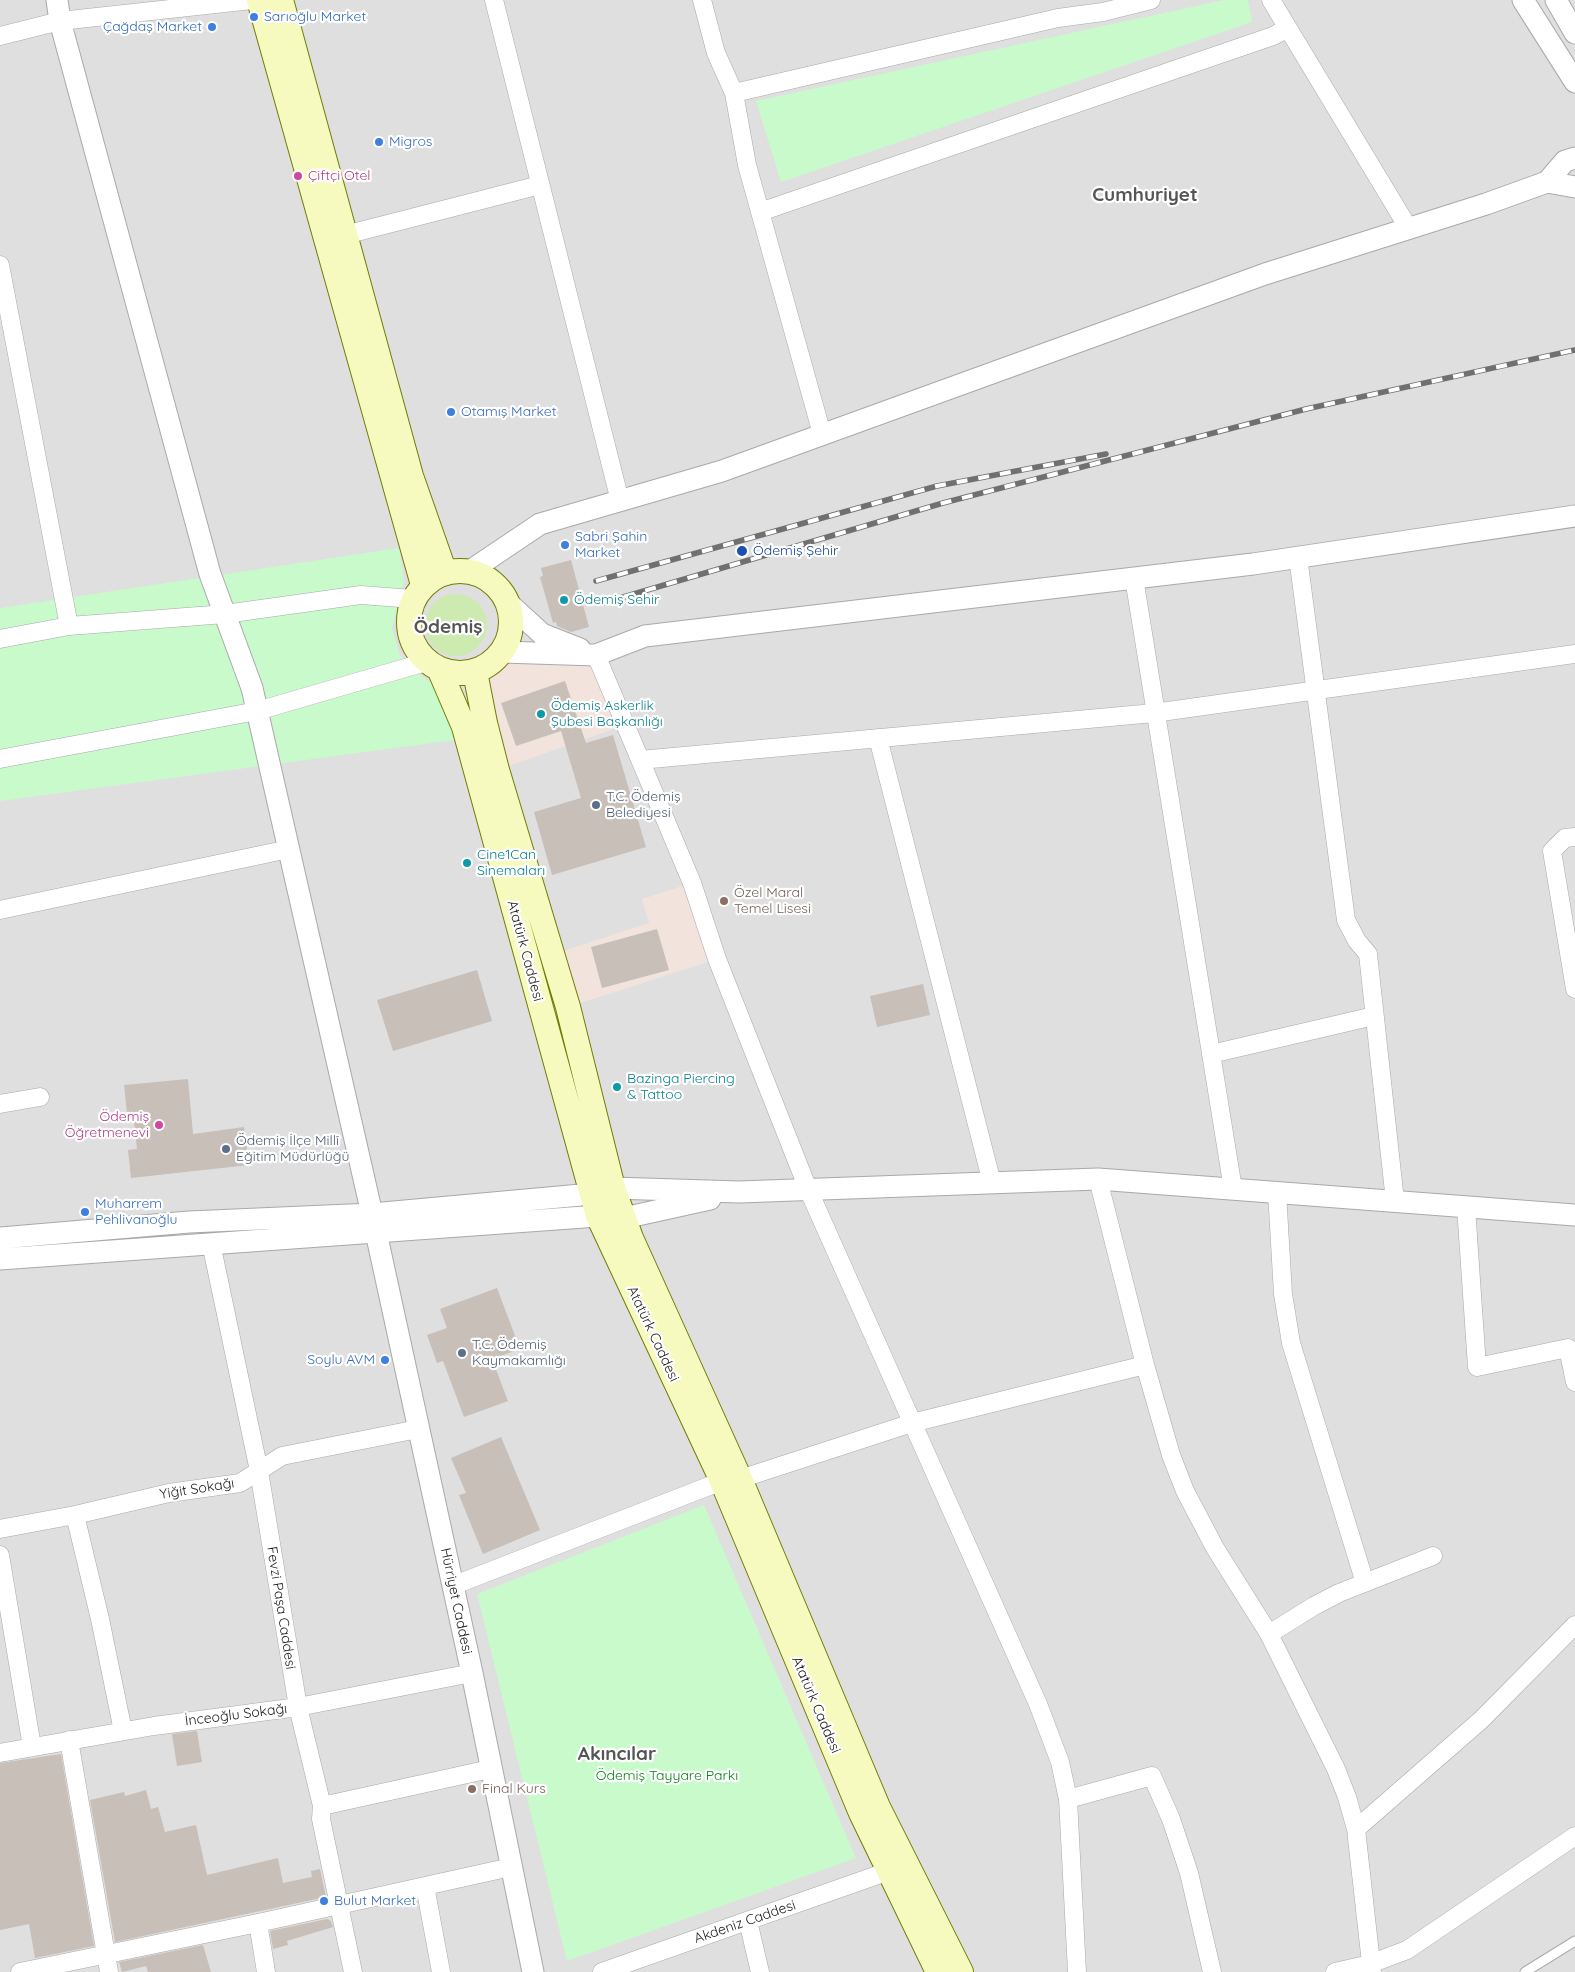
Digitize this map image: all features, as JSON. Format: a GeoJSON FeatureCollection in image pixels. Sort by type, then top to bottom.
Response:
{"type":"FeatureCollection","features":[{"type":"Feature","properties":{"kind":"main road"},"geometry":{"type":"LineString","coordinates":[[259,0],[418,592]]}},
{"type":"Feature","properties":{"kind":"main road"},"geometry":{"type":"LineString","coordinates":[[281,0],[411,476],[444,573]]}},
{"type":"Feature","properties":{"kind":"main road"},"geometry":{"type":"LineString","coordinates":[[470,571],[486,577],[498,588],[507,602],[511,619],[509,636],[502,652],[490,664],[474,672],[457,674],[433,666],[415,648],[409,632],[408,615],[418,592],[437,575],[444,573],[470,571]]}},
{"type":"Feature","properties":{"kind":"main road","name":"Atatürk Caddesi"},"geometry":{"type":"LineString","coordinates":[[433,666],[464,727],[601,1199],[731,1480],[878,1807],[961,1972]]}},
{"type":"Feature","properties":{"kind":"main road","name":"Atatürk Caddesi"},"geometry":{"type":"LineString","coordinates":[[474,672],[484,722],[497,770],[568,1007],[601,1199],[624,1218],[731,1480],[861,1813],[938,1972]]}},
{"type":"Feature","properties":{"kind":"street","name":"Hürriyet Caddesi"},"geometry":{"type":"LineString","coordinates":[[57,0],[60,22],[210,574],[252,688],[374,1222],[472,1673],[490,1770],[534,1972]]}},
{"type":"Feature","properties":{"kind":"street"},"geometry":{"type":"LineString","coordinates":[[0,36],[60,22],[252,0]]}},
{"type":"Feature","properties":{"kind":"street"},"geometry":{"type":"LineString","coordinates":[[494,0],[620,501]]}},
{"type":"Feature","properties":{"kind":"street"},"geometry":{"type":"LineString","coordinates":[[702,0],[716,53],[734,93],[747,165],[822,434]]}},
{"type":"Feature","properties":{"kind":"street"},"geometry":{"type":"LineString","coordinates":[[734,93],[1048,20],[1103,12],[1150,0]]}},
{"type":"Feature","properties":{"kind":"street"},"geometry":{"type":"LineString","coordinates":[[1271,0],[1409,228]]}},
{"type":"Feature","properties":{"kind":"street"},"geometry":{"type":"LineString","coordinates":[[1523,0],[1575,82]]}},
{"type":"Feature","properties":{"kind":"street"},"geometry":{"type":"LineString","coordinates":[[1556,0],[1575,33]]}},
{"type":"Feature","properties":{"kind":"street"},"geometry":{"type":"LineString","coordinates":[[760,212],[1272,36],[1288,28]]}},
{"type":"Feature","properties":{"kind":"street"},"geometry":{"type":"LineString","coordinates":[[470,571],[540,524],[722,471],[1265,274],[1486,204],[1547,182],[1565,161],[1575,158]]}},
{"type":"Feature","properties":{"kind":"street"},"geometry":{"type":"LineString","coordinates":[[1547,182],[1575,187]]}},
{"type":"Feature","properties":{"kind":"street"},"geometry":{"type":"LineString","coordinates":[[345,235],[540,185]]}},
{"type":"Feature","properties":{"kind":"street"},"geometry":{"type":"LineString","coordinates":[[0,265],[69,626]]}},
{"type":"Feature","properties":{"kind":"street"},"geometry":{"type":"LineString","coordinates":[[502,652],[596,655],[645,636],[1298,558],[1575,516]]}},
{"type":"Feature","properties":{"kind":"street"},"geometry":{"type":"LineString","coordinates":[[1298,558],[1346,920],[1357,941],[1368,954],[1395,1202]]}},
{"type":"Feature","properties":{"kind":"street"},"geometry":{"type":"LineString","coordinates":[[1134,578],[1154,713],[1233,1189]]}},
{"type":"Feature","properties":{"kind":"street"},"geometry":{"type":"LineString","coordinates":[[0,640],[69,626],[226,614],[360,595],[418,592]]}},
{"type":"Feature","properties":{"kind":"street"},"geometry":{"type":"LineString","coordinates":[[507,602],[542,634],[596,655],[692,883],[717,959],[808,1190],[1038,1704],[1060,1762],[1068,1799],[1076,1972]]}},
{"type":"Feature","properties":{"kind":"street"},"geometry":{"type":"LineString","coordinates":[[640,760],[1154,713],[1575,654]]}},
{"type":"Feature","properties":{"kind":"street"},"geometry":{"type":"LineString","coordinates":[[0,759],[257,711],[433,666]]}},
{"type":"Feature","properties":{"kind":"street"},"geometry":{"type":"LineString","coordinates":[[878,738],[992,1183]]}},
{"type":"Feature","properties":{"kind":"street"},"geometry":{"type":"LineString","coordinates":[[1575,837],[1565,838],[1552,851],[1575,983]]}},
{"type":"Feature","properties":{"kind":"street"},"geometry":{"type":"LineString","coordinates":[[0,910],[289,849]]}},
{"type":"Feature","properties":{"kind":"street"},"geometry":{"type":"LineString","coordinates":[[1211,1054],[1374,1016]]}},
{"type":"Feature","properties":{"kind":"street"},"geometry":{"type":"LineString","coordinates":[[0,1104],[40,1097]]}},
{"type":"Feature","properties":{"kind":"street"},"geometry":{"type":"LineString","coordinates":[[1098,1179],[1145,1365],[1171,1455],[1184,1491],[1203,1528],[1269,1634],[1336,1768],[1356,1829],[1371,1968]]}},
{"type":"Feature","properties":{"kind":"street"},"geometry":{"type":"LineString","coordinates":[[0,1259],[211,1243],[374,1222],[601,1199],[1098,1179],[1575,1215]]}},
{"type":"Feature","properties":{"kind":"street"},"geometry":{"type":"LineString","coordinates":[[624,1218],[739,1192]]}},
{"type":"Feature","properties":{"kind":"street"},"geometry":{"type":"LineString","coordinates":[[1277,1192],[1283,1294],[1292,1343],[1365,1583]]}},
{"type":"Feature","properties":{"kind":"street"},"geometry":{"type":"LineString","coordinates":[[1466,1207],[1477,1367],[1568,1348],[1575,1382]]}},
{"type":"Feature","properties":{"kind":"street"},"geometry":{"type":"LineString","coordinates":[[0,1238],[189,1222],[374,1222]]}},
{"type":"Feature","properties":{"kind":"street","name":"Fevzi Paşa Caddesi"},"geometry":{"type":"LineString","coordinates":[[211,1243],[259,1471],[298,1707],[322,1806],[321,1819],[353,1972]]}},
{"type":"Feature","properties":{"kind":"street"},"geometry":{"type":"LineString","coordinates":[[452,1586],[731,1480],[912,1423],[1145,1365]]}},
{"type":"Feature","properties":{"kind":"street","name":"Yiğit Sokağı"},"geometry":{"type":"LineString","coordinates":[[0,1529],[75,1515],[169,1493],[240,1483],[282,1456],[418,1429]]}},
{"type":"Feature","properties":{"kind":"street"},"geometry":{"type":"LineString","coordinates":[[75,1515],[100,1619],[123,1731]]}},
{"type":"Feature","properties":{"kind":"street"},"geometry":{"type":"LineString","coordinates":[[0,1556],[32,1747]]}},
{"type":"Feature","properties":{"kind":"street"},"geometry":{"type":"LineString","coordinates":[[1269,1634],[1314,1606],[1433,1556]]}},
{"type":"Feature","properties":{"kind":"street"},"geometry":{"type":"LineString","coordinates":[[1356,1829],[1481,1720],[1575,1624]]}},
{"type":"Feature","properties":{"kind":"street","name":"İnceoğlu Sokağı"},"geometry":{"type":"LineString","coordinates":[[0,1753],[123,1731],[298,1707],[472,1673]]}},
{"type":"Feature","properties":{"kind":"street"},"geometry":{"type":"LineString","coordinates":[[69,1740],[109,1972]]}},
{"type":"Feature","properties":{"kind":"street"},"geometry":{"type":"LineString","coordinates":[[322,1806],[490,1770]]}},
{"type":"Feature","properties":{"kind":"street"},"geometry":{"type":"LineString","coordinates":[[1068,1799],[1152,1776],[1171,1819],[1189,1873],[1212,1972]]}},
{"type":"Feature","properties":{"kind":"street"},"geometry":{"type":"LineString","coordinates":[[1335,1972],[1371,1968],[1407,1950],[1575,1836]]}},
{"type":"Feature","properties":{"kind":"street"},"geometry":{"type":"LineString","coordinates":[[20,1972],[338,1906],[511,1867]]}},
{"type":"Feature","properties":{"kind":"street","name":"Akdeniz Caddesi"},"geometry":{"type":"LineString","coordinates":[[602,1972],[889,1871]]}},
{"type":"Feature","properties":{"kind":"street"},"geometry":{"type":"LineString","coordinates":[[425,1886],[441,1972]]}},
{"type":"Feature","properties":{"kind":"street"},"geometry":{"type":"LineString","coordinates":[[748,1921],[760,1972]]}},
{"type":"Feature","properties":{"kind":"street"},"geometry":{"type":"LineString","coordinates":[[258,1923],[266,1972]]}},
{"type":"Feature","properties":{"kind":"lane"},"geometry":{"type":"LineString","coordinates":[[1525,1972],[1575,1941]]}},
{"type":"Feature","properties":{"kind":"shaded area"},"geometry":{"type":"Polygon","coordinates":[[[0,0],[1575,0],[1575,1972],[0,1972],[0,0]]]}},
{"type":"Feature","properties":{"kind":"shaded area","name":"Ödemiş Askerlik Şubesi Başkanlığı"},"geometry":{"type":"Polygon","coordinates":[[[596,655],[625,725],[497,770],[485,723],[490,664],[596,655]]]}},
{"type":"Feature","properties":{"kind":"shaded area"},"geometry":{"type":"Polygon","coordinates":[[[692,883],[717,959],[568,1007],[551,955],[649,923],[642,899],[692,883]]]}},
{"type":"Feature","properties":{"kind":"green space"},"geometry":{"type":"Polygon","coordinates":[[[1224,0],[1248,0],[1252,22],[781,182],[756,101],[1224,0]]]}},
{"type":"Feature","properties":{"kind":"green space"},"geometry":{"type":"Polygon","coordinates":[[[399,548],[404,582],[392,628],[400,655],[419,675],[441,689],[455,740],[0,801],[0,608],[399,548]]]}},
{"type":"Feature","properties":{"kind":"green space"},"geometry":{"type":"Polygon","coordinates":[[[450,594],[462,594],[478,603],[485,613],[487,625],[485,637],[478,647],[462,656],[450,656],[439,651],[430,642],[425,631],[425,619],[430,608],[439,599],[450,594]]]}},
{"type":"Feature","properties":{"kind":"green space","name":"Ödemiş Tayyare Parkı"},"geometry":{"type":"Polygon","coordinates":[[[704,1505],[856,1858],[567,1961],[477,1594],[704,1505]]]}},
{"type":"Feature","properties":{"kind":"building","name":"Ödemiş Sehir"},"geometry":{"type":"Polygon","coordinates":[[[571,560],[589,627],[571,632],[557,626],[556,622],[553,623],[540,577],[543,576],[541,568],[571,560]]]}},
{"type":"Feature","properties":{"kind":"building","name":"T.C. Ödemiş Belediyesi"},"geometry":{"type":"Polygon","coordinates":[[[565,681],[586,743],[613,735],[646,847],[552,875],[534,812],[581,798],[561,731],[516,746],[501,703],[565,681]]]}},
{"type":"Feature","properties":{"kind":"building"},"geometry":{"type":"Polygon","coordinates":[[[657,929],[669,970],[602,988],[591,947],[657,929]]]}},
{"type":"Feature","properties":{"kind":"building"},"geometry":{"type":"Polygon","coordinates":[[[477,970],[492,1021],[393,1051],[377,1000],[477,970]]]}},
{"type":"Feature","properties":{"kind":"building"},"geometry":{"type":"Polygon","coordinates":[[[923,984],[930,1015],[877,1027],[870,996],[923,984]]]}},
{"type":"Feature","properties":{"kind":"building","name":"Ödemiş Öğretmenevi"},"geometry":{"type":"Polygon","coordinates":[[[188,1079],[193,1134],[244,1127],[249,1165],[131,1178],[128,1150],[137,1149],[133,1113],[127,1113],[124,1085],[188,1079]]]}},
{"type":"Feature","properties":{"kind":"building","name":"T.C. Ödemiş Kaymakamlığı"},"geometry":{"type":"Polygon","coordinates":[[[497,1288],[520,1349],[492,1359],[508,1401],[464,1417],[443,1361],[437,1363],[427,1335],[447,1328],[440,1309],[497,1288]]]}},
{"type":"Feature","properties":{"kind":"building"},"geometry":{"type":"Polygon","coordinates":[[[501,1437],[540,1530],[483,1554],[459,1495],[466,1493],[451,1458],[501,1437]]]}},
{"type":"Feature","properties":{"kind":"building"},"geometry":{"type":"Polygon","coordinates":[[[197,1731],[202,1762],[177,1766],[172,1734],[197,1731]]]}},
{"type":"Feature","properties":{"kind":"building"},"geometry":{"type":"Polygon","coordinates":[[[61,1754],[94,1946],[35,1958],[29,1924],[0,1930],[0,1763],[61,1754]]]}},
{"type":"Feature","properties":{"kind":"building"},"geometry":{"type":"Polygon","coordinates":[[[146,1790],[151,1809],[158,1807],[165,1832],[196,1825],[207,1875],[278,1858],[283,1883],[312,1877],[311,1871],[320,1869],[326,1897],[115,1942],[90,1800],[124,1792],[125,1796],[146,1790]]]}},
{"type":"Feature","properties":{"kind":"building"},"geometry":{"type":"Polygon","coordinates":[[[327,1919],[331,1921],[333,1927],[287,1941],[288,1945],[273,1949],[270,1931],[327,1919]]]}},
{"type":"Feature","properties":{"kind":"building"},"geometry":{"type":"Polygon","coordinates":[[[203,1945],[211,1972],[148,1972],[146,1966],[122,1972],[119,1962],[203,1945]]]}},
{"type":"Feature","properties":{"kind":"railway"},"geometry":{"type":"LineString","coordinates":[[603,603],[943,503],[1306,409],[1575,350]]}},
{"type":"Feature","properties":{"kind":"railway"},"geometry":{"type":"LineString","coordinates":[[596,581],[937,486],[1106,454]]}},
{"type":"Feature","properties":{"kind":"place","name":"Sarıoğlu Market"},"geometry":{"type":"Point","coordinates":[254,17]}},
{"type":"Feature","properties":{"kind":"place","name":"Çağdaş Market"},"geometry":{"type":"Point","coordinates":[212,27]}},
{"type":"Feature","properties":{"kind":"place","name":"Migros"},"geometry":{"type":"Point","coordinates":[379,142]}},
{"type":"Feature","properties":{"kind":"place","name":"Çiftçi Otel"},"geometry":{"type":"Point","coordinates":[298,176]}},
{"type":"Feature","properties":{"kind":"place","name":"Otamış Market"},"geometry":{"type":"Point","coordinates":[451,412]}},
{"type":"Feature","properties":{"kind":"place","name":"Sabri Şahin Market"},"geometry":{"type":"Point","coordinates":[565,545]}},
{"type":"Feature","properties":{"kind":"place","name":"Ödemiş Şehir"},"geometry":{"type":"Point","coordinates":[742,551]}},
{"type":"Feature","properties":{"kind":"place","name":"Ödemiş Sehir"},"geometry":{"type":"Point","coordinates":[564,600]}},
{"type":"Feature","properties":{"kind":"place","name":"Ödemiş Askerlik Şubesi Başkanlığı"},"geometry":{"type":"Point","coordinates":[541,714]}},
{"type":"Feature","properties":{"kind":"place","name":"T.C. Ödemiş Belediyesi"},"geometry":{"type":"Point","coordinates":[596,805]}},
{"type":"Feature","properties":{"kind":"place","name":"Cine1Can Sinemaları"},"geometry":{"type":"Point","coordinates":[467,863]}},
{"type":"Feature","properties":{"kind":"place","name":"Özel Maral Temel Lisesi"},"geometry":{"type":"Point","coordinates":[724,901]}},
{"type":"Feature","properties":{"kind":"place","name":"Bazinga Piercing & Tattoo"},"geometry":{"type":"Point","coordinates":[617,1087]}},
{"type":"Feature","properties":{"kind":"place","name":"Ödemiş Öğretmenevi"},"geometry":{"type":"Point","coordinates":[159,1125]}},
{"type":"Feature","properties":{"kind":"place","name":"Ödemiş İlçe Millî Eğitim Müdürlüğü"},"geometry":{"type":"Point","coordinates":[226,1149]}},
{"type":"Feature","properties":{"kind":"place","name":"Muharrem Pehlivanoğlu"},"geometry":{"type":"Point","coordinates":[85,1212]}},
{"type":"Feature","properties":{"kind":"place","name":"T.C. Ödemiş Kaymakamlığı"},"geometry":{"type":"Point","coordinates":[462,1353]}},
{"type":"Feature","properties":{"kind":"place","name":"Soylu AVM"},"geometry":{"type":"Point","coordinates":[385,1360]}},
{"type":"Feature","properties":{"kind":"place","name":"Final Kurs"},"geometry":{"type":"Point","coordinates":[472,1789]}},
{"type":"Feature","properties":{"kind":"place","name":"Bulut Market"},"geometry":{"type":"Point","coordinates":[324,1901]}},
{"type":"Feature","properties":{"kind":"district","name":"Cumhuriyet"},"geometry":{"type":"Point","coordinates":[1145,195]}},
{"type":"Feature","properties":{"kind":"district","name":"Ödemiş"},"geometry":{"type":"Point","coordinates":[448,627]}},
{"type":"Feature","properties":{"kind":"district","name":"Akıncılar"},"geometry":{"type":"Point","coordinates":[617,1754]}}]}
